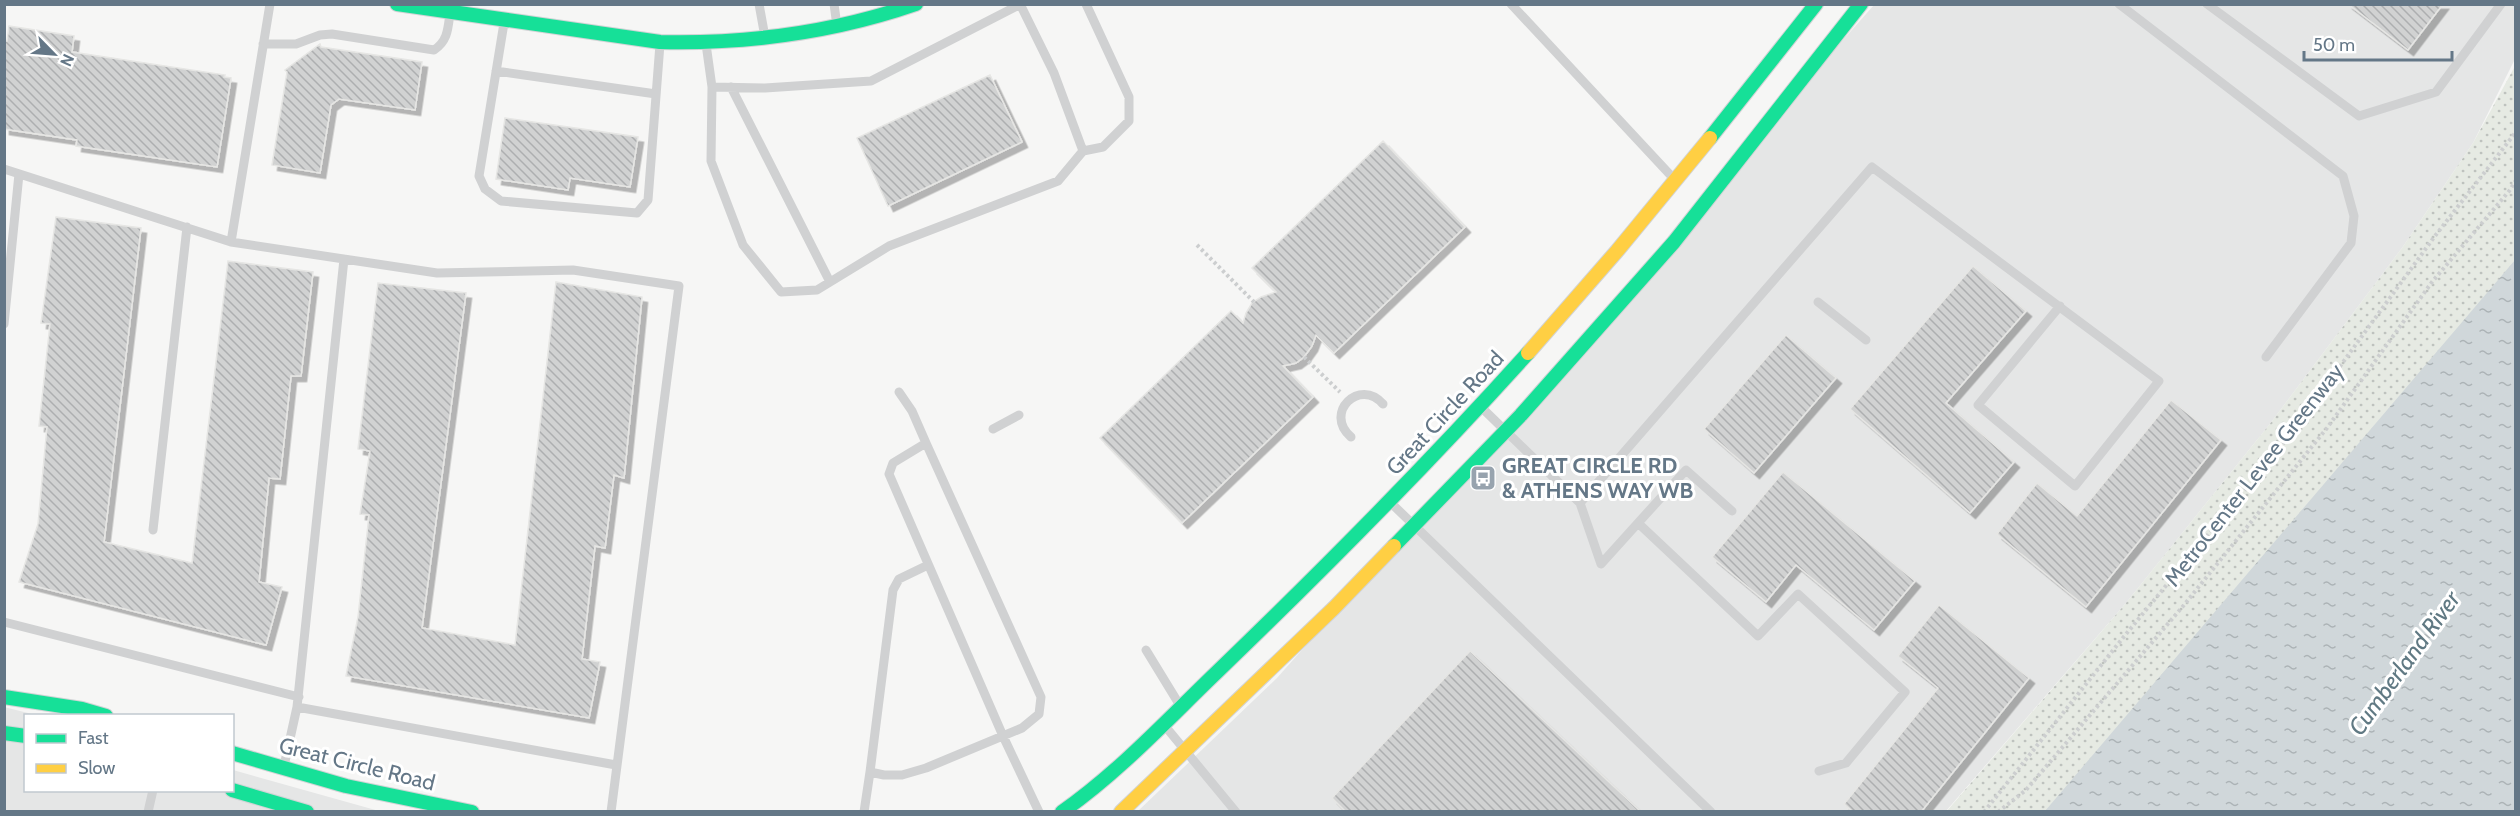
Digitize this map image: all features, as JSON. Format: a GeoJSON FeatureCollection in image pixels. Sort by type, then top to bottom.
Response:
{"type":"FeatureCollection","features":[{"type":"Feature","properties":{"kind":"street"},"geometry":{"type":"LineString","coordinates":[[398,4],[660,42],[706,43],[766,39],[837,28],[877,18],[916,4]]}},
{"type":"Feature","properties":{"kind":"street","name":"Great Circle Road"},"geometry":{"type":"LineString","coordinates":[[1062,812],[1117,769],[1391,502],[1558,321],[1676,182],[1816,4]]}},
{"type":"Feature","properties":{"kind":"street"},"geometry":{"type":"LineString","coordinates":[[1121,812],[1334,608],[1504,432],[1674,242],[1861,4]]}},
{"type":"Feature","properties":{"kind":"street"},"geometry":{"type":"LineString","coordinates":[[4,697],[82,709],[99,714]]}},
{"type":"Feature","properties":{"kind":"street"},"geometry":{"type":"LineString","coordinates":[[4,733],[24,736]]}},
{"type":"Feature","properties":{"kind":"street","name":"Great Circle Road"},"geometry":{"type":"LineString","coordinates":[[234,754],[369,792],[472,812]]}},
{"type":"Feature","properties":{"kind":"street"},"geometry":{"type":"LineString","coordinates":[[234,791],[308,812]]}},
{"type":"Feature","properties":{"kind":"lane"},"geometry":{"type":"LineString","coordinates":[[231,242],[270,4]]}},
{"type":"Feature","properties":{"kind":"lane"},"geometry":{"type":"LineString","coordinates":[[759,4],[766,39]]}},
{"type":"Feature","properties":{"kind":"lane"},"geometry":{"type":"LineString","coordinates":[[834,4],[837,28]]}},
{"type":"Feature","properties":{"kind":"lane"},"geometry":{"type":"LineString","coordinates":[[706,43],[712,87],[711,161],[743,245],[781,292],[817,290],[889,246],[1058,181],[1083,152],[1103,147],[1129,121],[1129,97],[1086,4]]}},
{"type":"Feature","properties":{"kind":"lane"},"geometry":{"type":"LineString","coordinates":[[1511,4],[1676,182]]}},
{"type":"Feature","properties":{"kind":"lane"},"geometry":{"type":"LineString","coordinates":[[2120,4],[2343,176],[2354,216],[2351,243],[2266,357]]}},
{"type":"Feature","properties":{"kind":"lane"},"geometry":{"type":"LineString","coordinates":[[2207,4],[2359,116],[2436,92],[2501,4]]}},
{"type":"Feature","properties":{"kind":"lane"},"geometry":{"type":"LineString","coordinates":[[712,87],[765,88],[871,81],[1020,5],[1054,73],[1083,152]]}},
{"type":"Feature","properties":{"kind":"lane"},"geometry":{"type":"LineString","coordinates":[[263,44],[296,44],[320,35],[332,34],[434,50],[443,44],[448,32],[450,12]]}},
{"type":"Feature","properties":{"kind":"lane"},"geometry":{"type":"LineString","coordinates":[[505,21],[479,176],[485,189],[501,201],[637,213],[648,200],[660,42]]}},
{"type":"Feature","properties":{"kind":"lane"},"geometry":{"type":"LineString","coordinates":[[496,71],[656,94]]}},
{"type":"Feature","properties":{"kind":"lane"},"geometry":{"type":"LineString","coordinates":[[731,87],[830,282]]}},
{"type":"Feature","properties":{"kind":"lane"},"geometry":{"type":"LineString","coordinates":[[1580,503],[1872,167],[2060,306],[2160,381],[2075,486],[1978,405],[2060,306]]}},
{"type":"Feature","properties":{"kind":"lane"},"geometry":{"type":"LineString","coordinates":[[4,169],[231,242],[437,273],[573,270],[679,286],[611,812]]}},
{"type":"Feature","properties":{"kind":"lane"},"geometry":{"type":"LineString","coordinates":[[4,324],[19,174]]}},
{"type":"Feature","properties":{"kind":"lane"},"geometry":{"type":"LineString","coordinates":[[153,530],[187,227]]}},
{"type":"Feature","properties":{"kind":"lane"},"geometry":{"type":"LineString","coordinates":[[283,769],[298,702],[344,259]]}},
{"type":"Feature","properties":{"kind":"lane"},"geometry":{"type":"LineString","coordinates":[[1818,302],[1866,340]]}},
{"type":"Feature","properties":{"kind":"lane"},"geometry":{"type":"LineString","coordinates":[[870,772],[902,775],[926,768],[1023,728],[1039,714],[1041,697],[912,411],[899,392]]}},
{"type":"Feature","properties":{"kind":"lane"},"geometry":{"type":"LineString","coordinates":[[1351,437],[1344,430],[1341,420],[1342,410],[1348,401],[1355,396],[1367,394],[1378,398],[1383,404]]}},
{"type":"Feature","properties":{"kind":"lane"},"geometry":{"type":"LineString","coordinates":[[1480,406],[1504,432],[1580,503],[1601,564],[1686,470],[1732,511]]}},
{"type":"Feature","properties":{"kind":"lane"},"geometry":{"type":"LineString","coordinates":[[993,429],[1019,415]]}},
{"type":"Feature","properties":{"kind":"lane"},"geometry":{"type":"LineString","coordinates":[[926,443],[893,463],[889,474],[1003,736],[1039,812]]}},
{"type":"Feature","properties":{"kind":"lane"},"geometry":{"type":"LineString","coordinates":[[1391,502],[1711,812]]}},
{"type":"Feature","properties":{"kind":"lane"},"geometry":{"type":"LineString","coordinates":[[1638,523],[1758,636],[1798,594],[1905,692],[1846,762],[1818,771]]}},
{"type":"Feature","properties":{"kind":"lane"},"geometry":{"type":"LineString","coordinates":[[864,812],[892,590],[900,579],[928,565]]}},
{"type":"Feature","properties":{"kind":"lane"},"geometry":{"type":"LineString","coordinates":[[4,622],[298,702],[616,765]]}},
{"type":"Feature","properties":{"kind":"lane"},"geometry":{"type":"LineString","coordinates":[[1146,650],[1181,707]]}},
{"type":"Feature","properties":{"kind":"lane"},"geometry":{"type":"LineString","coordinates":[[1163,724],[1236,812]]}},
{"type":"Feature","properties":{"kind":"lane"},"geometry":{"type":"LineString","coordinates":[[148,812],[153,792]]}},
{"type":"Feature","properties":{"kind":"path","name":"MetroCenter Levee Greenway"},"geometry":{"type":"LineString","coordinates":[[1984,812],[2122,639],[2287,439],[2435,236],[2516,132]]}},
{"type":"Feature","properties":{"kind":"path","name":"MetroCenter Levee Greenway"},"geometry":{"type":"LineString","coordinates":[[1998,812],[2026,790],[2192,596],[2327,428],[2432,282],[2516,180]]}},
{"type":"Feature","properties":{"kind":"path"},"geometry":{"type":"LineString","coordinates":[[1197,245],[1254,302]]}},
{"type":"Feature","properties":{"kind":"path"},"geometry":{"type":"LineString","coordinates":[[1304,357],[1348,401]]}},
{"type":"Feature","properties":{"kind":"shaded area"},"geometry":{"type":"Polygon","coordinates":[[[1874,5],[2515,5],[2515,59],[2473,143],[2402,248],[2269,425],[2126,603],[1946,811],[1137,812],[1277,678],[1874,5]]]}},
{"type":"Feature","properties":{"kind":"shaded area"},"geometry":{"type":"Polygon","coordinates":[[[2515,66],[2515,261],[2055,811],[1946,812],[2126,603],[2269,425],[2402,248],[2473,143],[2515,66]]]}},
{"type":"Feature","properties":{"kind":"shaded area"},"geometry":{"type":"Polygon","coordinates":[[[4,707],[32,714],[24,714],[24,792],[234,792],[234,770],[379,811],[5,811],[4,707]]]}},
{"type":"Feature","properties":{"kind":"water","name":"Cumberland River"},"geometry":{"type":"Polygon","coordinates":[[[2515,260],[2515,811],[2045,811],[2515,260]]]}},
{"type":"Feature","properties":{"kind":"building"},"geometry":{"type":"Polygon","coordinates":[[[2348,4],[2443,4],[2408,50],[2348,4]]]}},
{"type":"Feature","properties":{"kind":"building"},"geometry":{"type":"Polygon","coordinates":[[[9,26],[74,36],[72,52],[225,75],[224,77],[231,78],[217,167],[76,146],[77,140],[4,129],[4,41],[7,41],[9,26]]]}},
{"type":"Feature","properties":{"kind":"building"},"geometry":{"type":"Polygon","coordinates":[[[320,44],[321,47],[422,62],[415,110],[339,99],[331,105],[320,173],[272,165],[287,72],[285,70],[320,44]]]}},
{"type":"Feature","properties":{"kind":"building"},"geometry":{"type":"Polygon","coordinates":[[[990,75],[1022,142],[888,206],[857,138],[990,75]]]}},
{"type":"Feature","properties":{"kind":"building"},"geometry":{"type":"Polygon","coordinates":[[[505,118],[638,137],[630,187],[570,178],[568,190],[496,179],[505,118]]]}},
{"type":"Feature","properties":{"kind":"building"},"geometry":{"type":"Polygon","coordinates":[[[1383,141],[1465,227],[1334,353],[1316,335],[1304,357],[1296,363],[1283,366],[1313,397],[1182,523],[1100,438],[1231,311],[1243,323],[1252,303],[1276,292],[1252,268],[1383,141]]]}},
{"type":"Feature","properties":{"kind":"building"},"geometry":{"type":"Polygon","coordinates":[[[56,217],[141,228],[104,542],[192,563],[228,261],[313,272],[301,376],[291,376],[280,479],[269,478],[259,582],[282,587],[266,645],[19,582],[38,524],[47,427],[39,426],[50,324],[41,323],[56,217]]]}},
{"type":"Feature","properties":{"kind":"building"},"geometry":{"type":"Polygon","coordinates":[[[1973,266],[2026,311],[1946,403],[2014,462],[1970,513],[1850,409],[1973,266]]]}},
{"type":"Feature","properties":{"kind":"building"},"geometry":{"type":"Polygon","coordinates":[[[556,282],[642,297],[624,478],[614,475],[605,548],[595,546],[582,659],[600,662],[589,718],[346,676],[358,617],[369,515],[360,514],[370,451],[358,449],[378,283],[466,293],[422,628],[515,645],[556,282]]]}},
{"type":"Feature","properties":{"kind":"building"},"geometry":{"type":"Polygon","coordinates":[[[1786,335],[1836,378],[1754,473],[1704,429],[1786,335]]]}},
{"type":"Feature","properties":{"kind":"building"},"geometry":{"type":"Polygon","coordinates":[[[2171,400],[2221,440],[2086,607],[1997,534],[2037,483],[2077,516],[2171,400]]]}},
{"type":"Feature","properties":{"kind":"building"},"geometry":{"type":"Polygon","coordinates":[[[1783,472],[1915,581],[1874,630],[1796,565],[1766,602],[1712,557],[1783,472]]]}},
{"type":"Feature","properties":{"kind":"building"},"geometry":{"type":"Polygon","coordinates":[[[1939,605],[2029,678],[1921,812],[1853,812],[1844,804],[1938,688],[1898,656],[1939,605]]]}},
{"type":"Feature","properties":{"kind":"building"},"geometry":{"type":"Polygon","coordinates":[[[1470,651],[1641,812],[1346,812],[1332,798],[1470,651]]]}},
{"type":"Feature","properties":{"kind":"traffic: fast"},"geometry":{"type":"LineString","coordinates":[[397,4],[660,42],[726,41],[790,35],[853,22],[916,4]]}},
{"type":"Feature","properties":{"kind":"traffic: fast"},"geometry":{"type":"LineString","coordinates":[[1710,138],[1816,4]]}},
{"type":"Feature","properties":{"kind":"traffic: fast"},"geometry":{"type":"LineString","coordinates":[[1394,546],[1521,415],[1674,242],[1861,4]]}},
{"type":"Feature","properties":{"kind":"traffic: fast"},"geometry":{"type":"LineString","coordinates":[[1062,812],[1142,745],[1297,594],[1414,476],[1528,353]]}},
{"type":"Feature","properties":{"kind":"traffic: fast"},"geometry":{"type":"LineString","coordinates":[[4,697],[82,709],[99,714]]}},
{"type":"Feature","properties":{"kind":"traffic: fast"},"geometry":{"type":"LineString","coordinates":[[4,733],[24,736]]}},
{"type":"Feature","properties":{"kind":"traffic: fast"},"geometry":{"type":"LineString","coordinates":[[234,754],[346,786],[472,812]]}},
{"type":"Feature","properties":{"kind":"traffic: fast"},"geometry":{"type":"LineString","coordinates":[[234,791],[307,812]]}},
{"type":"Feature","properties":{"kind":"traffic: slow"},"geometry":{"type":"LineString","coordinates":[[1528,353],[1617,251],[1710,138]]}},
{"type":"Feature","properties":{"kind":"traffic: slow"},"geometry":{"type":"LineString","coordinates":[[1121,812],[1334,608],[1394,546]]}},
{"type":"Feature","properties":{"kind":"place","name":"GREAT CIRCLE RD & ATHENS WAY WB"},"geometry":{"type":"Point","coordinates":[1483,478]}}]}
